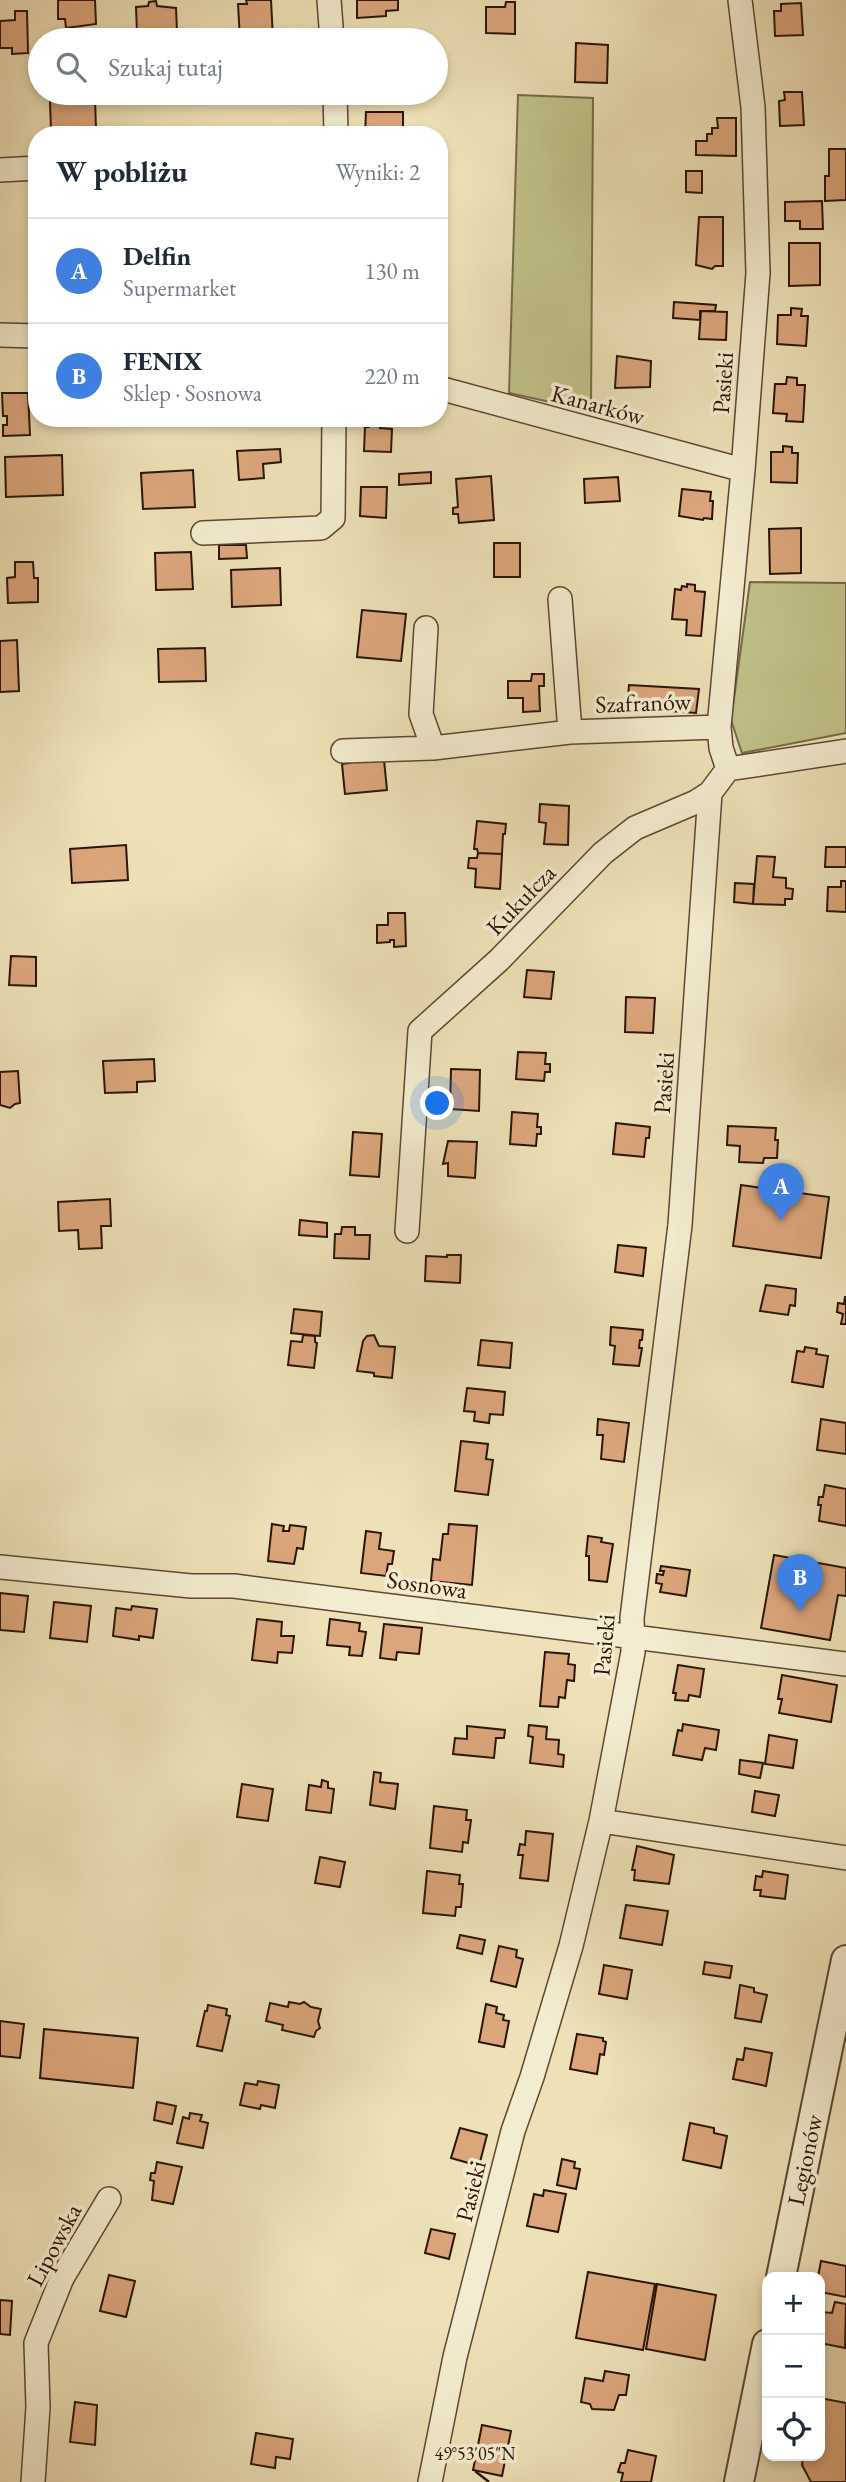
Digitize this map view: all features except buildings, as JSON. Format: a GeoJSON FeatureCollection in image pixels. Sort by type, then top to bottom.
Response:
{"type":"FeatureCollection","features":[{"type":"Feature","properties":{"kind":"street"},"geometry":{"type":"LineString","coordinates":[[329,0],[331,28]]}},
{"type":"Feature","properties":{"kind":"street","name":"Pasieki"},"geometry":{"type":"LineString","coordinates":[[728,769],[719,727],[758,274],[753,107],[740,0]]}},
{"type":"Feature","properties":{"kind":"street"},"geometry":{"type":"LineString","coordinates":[[336,105],[337,126]]}},
{"type":"Feature","properties":{"kind":"street"},"geometry":{"type":"LineString","coordinates":[[0,170],[28,168]]}},
{"type":"Feature","properties":{"kind":"street"},"geometry":{"type":"LineString","coordinates":[[0,335],[28,336]]}},
{"type":"Feature","properties":{"kind":"street","name":"Kanarków"},"geometry":{"type":"LineString","coordinates":[[448,390],[743,470]]}},
{"type":"Feature","properties":{"kind":"street"},"geometry":{"type":"LineString","coordinates":[[203,533],[321,528],[333,518],[334,427]]}},
{"type":"Feature","properties":{"kind":"street","name":"Szafranów"},"geometry":{"type":"LineString","coordinates":[[560,599],[570,732]]}},
{"type":"Feature","properties":{"kind":"street"},"geometry":{"type":"LineString","coordinates":[[426,628],[422,714],[433,748]]}},
{"type":"Feature","properties":{"kind":"street","name":"Szafranów"},"geometry":{"type":"LineString","coordinates":[[343,751],[433,748],[570,732],[719,727]]}},
{"type":"Feature","properties":{"kind":"street"},"geometry":{"type":"LineString","coordinates":[[728,769],[846,751]]}},
{"type":"Feature","properties":{"kind":"street","name":"Kukułcza"},"geometry":{"type":"LineString","coordinates":[[407,1231],[420,1031],[499,960],[603,853],[635,828],[696,802],[710,793],[728,769]]}},
{"type":"Feature","properties":{"kind":"street","name":"Pasieki"},"geometry":{"type":"LineString","coordinates":[[429,2482],[455,2357],[510,2145],[570,1946],[601,1821],[634,1652],[632,1618],[680,1225],[710,793]]}},
{"type":"Feature","properties":{"kind":"street","name":"Sosnowa"},"geometry":{"type":"LineString","coordinates":[[0,1567],[191,1586],[234,1586],[846,1664]]}},
{"type":"Feature","properties":{"kind":"street"},"geometry":{"type":"LineString","coordinates":[[601,1821],[846,1858]]}},
{"type":"Feature","properties":{"kind":"street","name":"Legionów"},"geometry":{"type":"LineString","coordinates":[[782,2272],[839,2032],[846,1960]]}},
{"type":"Feature","properties":{"kind":"street","name":"Lipowska"},"geometry":{"type":"LineString","coordinates":[[33,2482],[38,2407],[36,2343],[62,2278],[109,2199]]}},
{"type":"Feature","properties":{"kind":"street"},"geometry":{"type":"LineString","coordinates":[[739,2482],[762,2369]]}},
{"type":"Feature","properties":{"kind":"green space"},"geometry":{"type":"Polygon","coordinates":[[[518,95],[593,98],[591,411],[509,393],[518,95]]]}},
{"type":"Feature","properties":{"kind":"green space"},"geometry":{"type":"Polygon","coordinates":[[[750,582],[846,583],[846,733],[742,753],[731,720],[750,582]]]}},
{"type":"Feature","properties":{"kind":"place","name":"Delfin"},"geometry":{"type":"Point","coordinates":[781,1221]}},
{"type":"Feature","properties":{"kind":"place","name":"FENIX"},"geometry":{"type":"Point","coordinates":[800,1612]}}]}
